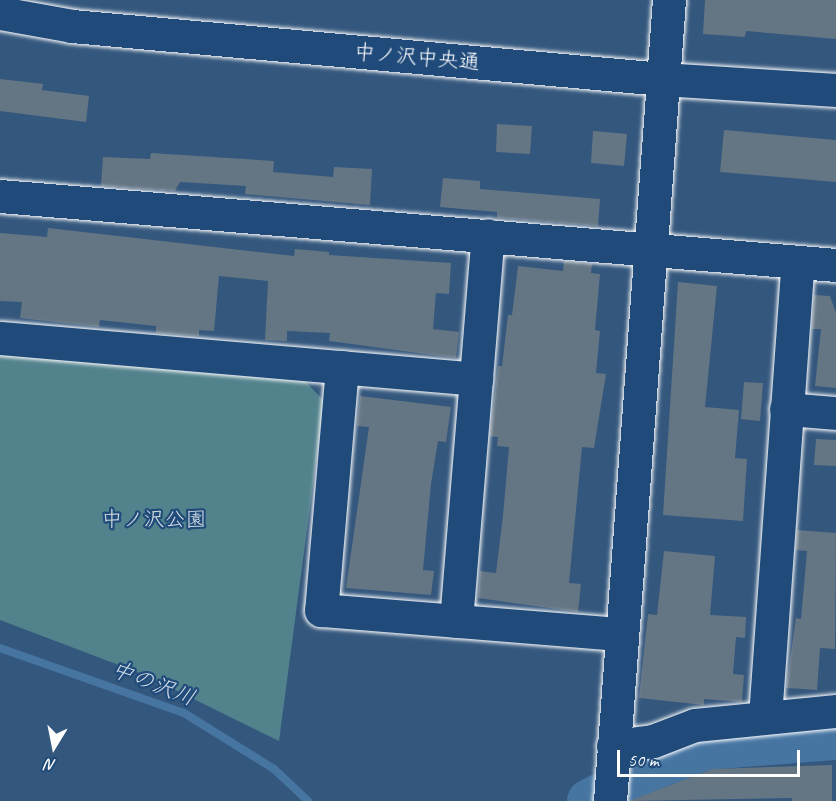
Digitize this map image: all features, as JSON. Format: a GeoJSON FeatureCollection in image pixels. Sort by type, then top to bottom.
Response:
{"type":"FeatureCollection","features":[{"type":"Feature","properties":{"kind":"street"},"geometry":{"type":"LineString","coordinates":[[610,801],[669,0]]}},
{"type":"Feature","properties":{"kind":"street","name":"中ノ沢中央通"},"geometry":{"type":"LineString","coordinates":[[0,13],[72,26],[662,79],[836,90]]}},
{"type":"Feature","properties":{"kind":"street"},"geometry":{"type":"LineString","coordinates":[[0,196],[836,265]]}},
{"type":"Feature","properties":{"kind":"street"},"geometry":{"type":"LineString","coordinates":[[456,621],[488,235]]}},
{"type":"Feature","properties":{"kind":"street"},"geometry":{"type":"LineString","coordinates":[[765,717],[798,262]]}},
{"type":"Feature","properties":{"kind":"street"},"geometry":{"type":"LineString","coordinates":[[0,338],[476,379]]}},
{"type":"Feature","properties":{"kind":"street"},"geometry":{"type":"LineString","coordinates":[[342,367],[321,610],[621,634]]}},
{"type":"Feature","properties":{"kind":"street"},"geometry":{"type":"LineString","coordinates":[[786,409],[836,413]]}},
{"type":"Feature","properties":{"kind":"street"},"geometry":{"type":"LineString","coordinates":[[612,756],[695,725],[836,711]]}},
{"type":"Feature","properties":{"kind":"green space","name":"中ノ沢公園"},"geometry":{"type":"Polygon","coordinates":[[[0,355],[306,382],[324,401],[279,741],[145,675],[0,620],[0,355]]]}},
{"type":"Feature","properties":{"kind":"building"},"geometry":{"type":"Polygon","coordinates":[[[705,0],[836,0],[836,39],[746,31],[745,37],[703,34],[705,0]]]}},
{"type":"Feature","properties":{"kind":"building"},"geometry":{"type":"Polygon","coordinates":[[[0,79],[43,84],[42,90],[89,96],[86,122],[0,111],[0,79]]]}},
{"type":"Feature","properties":{"kind":"building"},"geometry":{"type":"Polygon","coordinates":[[[497,124],[532,126],[530,154],[496,152],[497,124]]]}},
{"type":"Feature","properties":{"kind":"building"},"geometry":{"type":"Polygon","coordinates":[[[724,130],[836,140],[836,182],[720,172],[724,130]]]}},
{"type":"Feature","properties":{"kind":"building"},"geometry":{"type":"Polygon","coordinates":[[[593,131],[627,134],[624,166],[591,163],[593,131]]]}},
{"type":"Feature","properties":{"kind":"building"},"geometry":{"type":"Polygon","coordinates":[[[151,153],[274,161],[273,172],[333,177],[334,167],[372,169],[370,205],[245,194],[246,186],[180,182],[175,191],[101,186],[103,157],[150,159],[151,153]]]}},
{"type":"Feature","properties":{"kind":"building"},"geometry":{"type":"Polygon","coordinates":[[[443,178],[480,181],[480,189],[600,199],[598,226],[497,218],[497,212],[440,207],[443,178]]]}},
{"type":"Feature","properties":{"kind":"building"},"geometry":{"type":"Polygon","coordinates":[[[48,228],[294,256],[295,249],[329,252],[329,255],[451,263],[449,294],[436,293],[433,329],[459,332],[456,358],[329,341],[330,333],[287,331],[287,341],[265,340],[268,281],[219,276],[214,331],[199,330],[199,336],[156,333],[156,326],[100,320],[99,327],[20,318],[22,302],[0,301],[0,233],[47,237],[48,228]]]}},
{"type":"Feature","properties":{"kind":"building"},"geometry":{"type":"Polygon","coordinates":[[[564,261],[592,264],[591,273],[600,274],[595,330],[600,331],[596,373],[606,374],[594,448],[582,447],[569,583],[581,584],[578,612],[478,598],[480,571],[496,573],[503,516],[509,447],[497,446],[498,437],[490,436],[498,366],[502,366],[508,315],[512,315],[518,266],[563,271],[564,261]]]}},
{"type":"Feature","properties":{"kind":"building"},"geometry":{"type":"Polygon","coordinates":[[[678,282],[717,286],[705,407],[739,410],[735,458],[747,459],[743,521],[663,515],[678,282]]]}},
{"type":"Feature","properties":{"kind":"building"},"geometry":{"type":"Polygon","coordinates":[[[814,295],[830,296],[836,313],[836,388],[815,386],[821,329],[812,329],[814,295]]]}},
{"type":"Feature","properties":{"kind":"building"},"geometry":{"type":"Polygon","coordinates":[[[744,382],[763,383],[760,421],[741,419],[744,382]]]}},
{"type":"Feature","properties":{"kind":"building"},"geometry":{"type":"Polygon","coordinates":[[[360,396],[451,407],[446,442],[438,441],[431,484],[423,570],[434,571],[431,595],[346,588],[369,427],[357,426],[360,396]]]}},
{"type":"Feature","properties":{"kind":"building"},"geometry":{"type":"Polygon","coordinates":[[[816,439],[836,440],[836,466],[814,465],[816,439]]]}},
{"type":"Feature","properties":{"kind":"building"},"geometry":{"type":"Polygon","coordinates":[[[797,530],[836,533],[835,649],[820,648],[817,690],[786,688],[796,618],[801,619],[807,551],[796,550],[797,530]]]}},
{"type":"Feature","properties":{"kind":"building"},"geometry":{"type":"Polygon","coordinates":[[[664,551],[715,556],[710,615],[746,617],[745,638],[736,637],[733,674],[744,675],[742,702],[704,699],[704,705],[639,698],[648,614],[657,615],[664,551]]]}},
{"type":"Feature","properties":{"kind":"building"},"geometry":{"type":"Polygon","coordinates":[[[832,765],[832,801],[792,801],[792,798],[629,801],[712,769],[832,765]]]}},
{"type":"Feature","properties":{"kind":"waterway","name":"中の沢川"},"geometry":{"type":"LineString","coordinates":[[0,648],[184,713],[274,769],[308,801]]}},
{"type":"Feature","properties":{"kind":"waterway"},"geometry":{"type":"LineString","coordinates":[[589,801],[651,769],[705,748],[836,738]]}}]}
